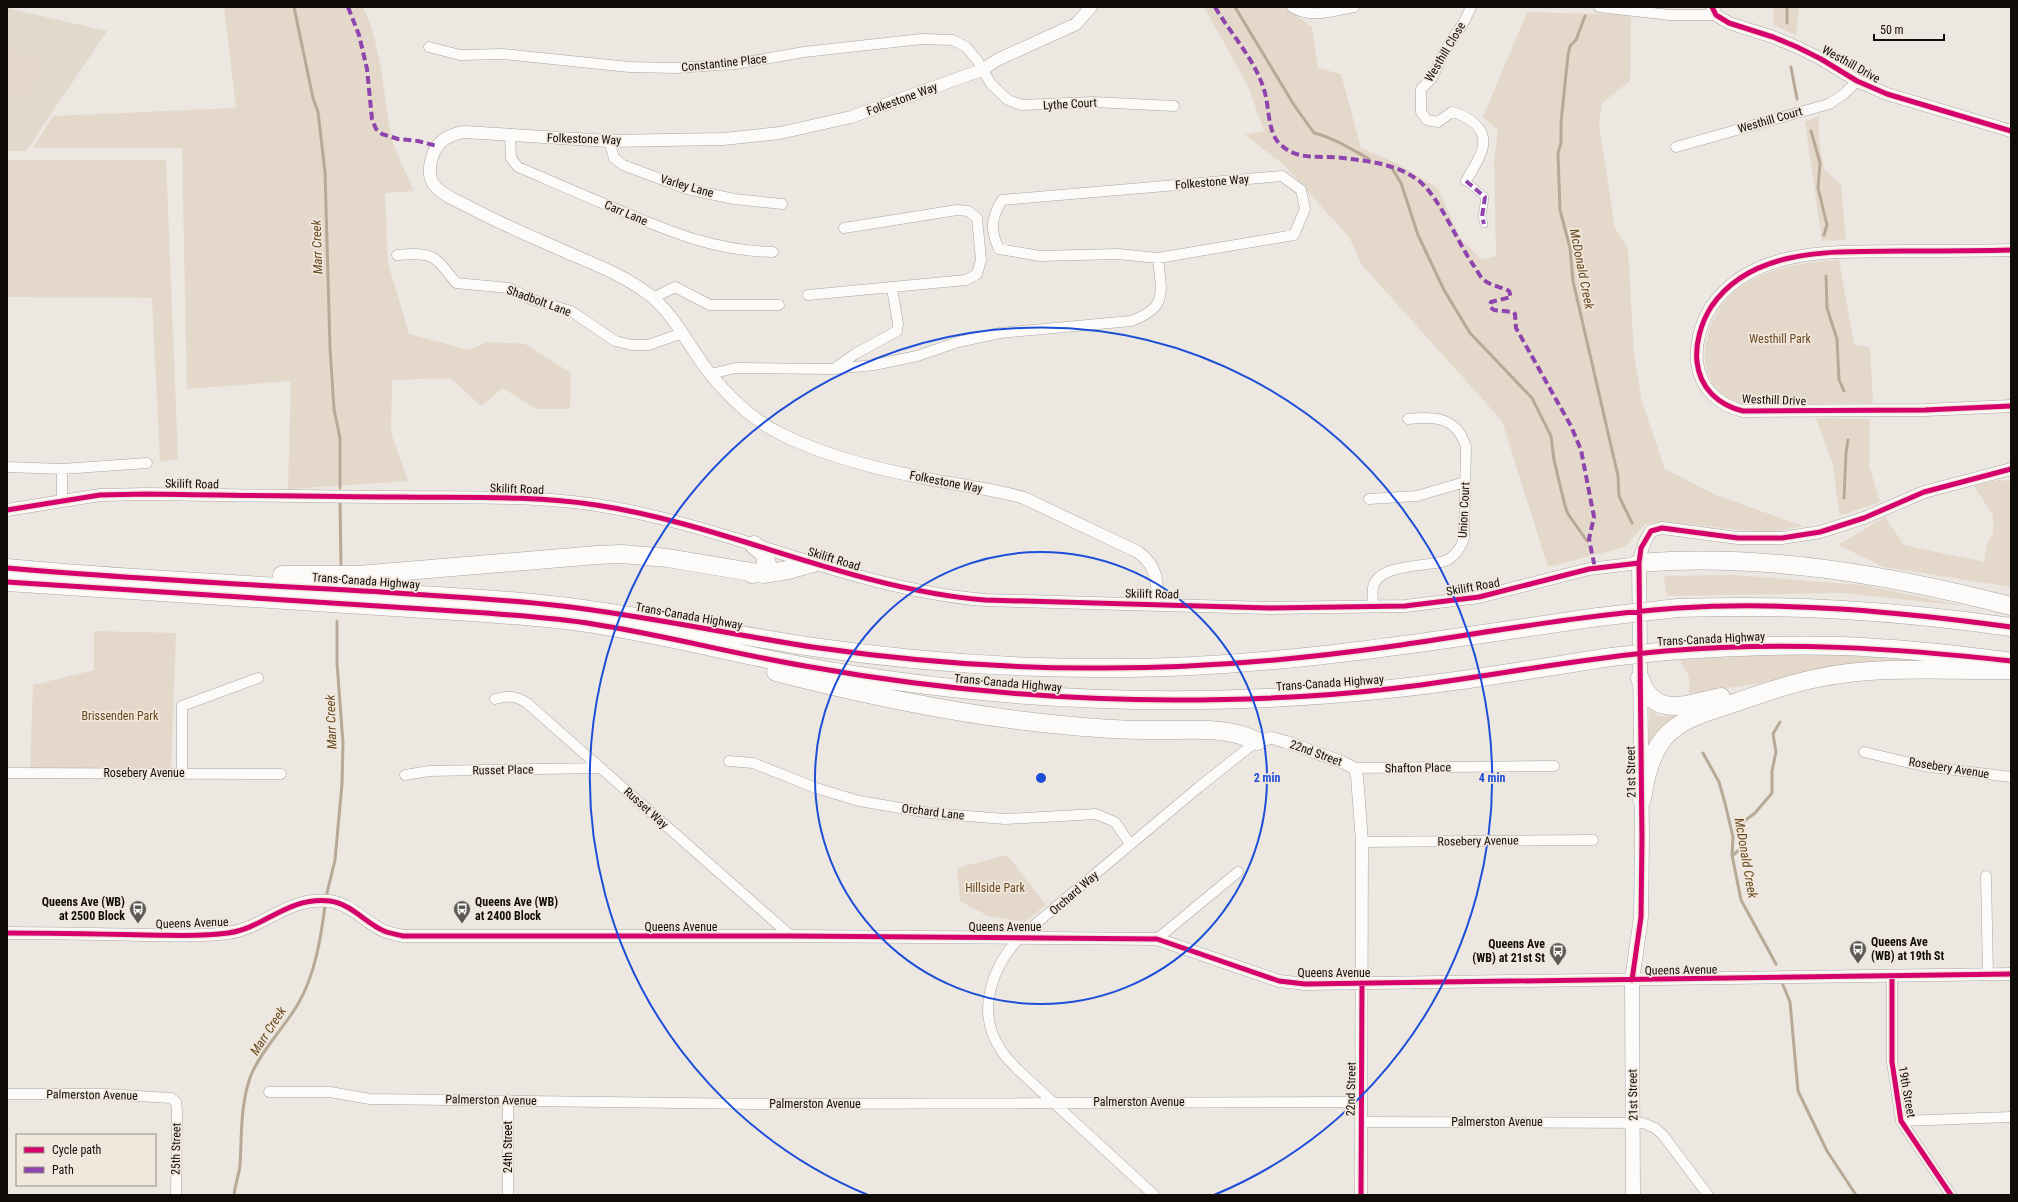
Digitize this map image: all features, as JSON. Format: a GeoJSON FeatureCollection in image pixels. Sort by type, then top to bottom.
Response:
{"type":"FeatureCollection","features":[{"type":"Feature","properties":{"kind":"highway"},"geometry":{"type":"LineString","coordinates":[[752,574],[761,572],[767,564],[764,553],[754,545]]}},
{"type":"Feature","properties":{"kind":"highway"},"geometry":{"type":"LineString","coordinates":[[46,572],[149,571],[294,575],[358,574],[543,558],[622,554],[668,558],[752,574],[776,573],[813,563]]}},
{"type":"Feature","properties":{"kind":"highway"},"geometry":{"type":"LineString","coordinates":[[1639,563],[1738,561],[1806,567],[1926,586],[2011,606]]}},
{"type":"Feature","properties":{"kind":"highway","name":"Trans-Canada Highway"},"geometry":{"type":"LineString","coordinates":[[7,568],[46,572],[522,602],[622,614],[794,644],[881,656],[953,662],[1062,668],[1156,667],[1281,660],[1354,652],[1598,616],[1678,608],[1770,606],[1844,609],[1915,614],[2011,627]]}},
{"type":"Feature","properties":{"kind":"highway","name":"Trans-Canada Highway"},"geometry":{"type":"LineString","coordinates":[[7,582],[558,619],[627,630],[769,660],[879,678],[988,692],[1096,699],[1207,700],[1343,693],[1426,684],[1611,657],[1734,646],[1820,646],[1904,650],[2011,661]]}},
{"type":"Feature","properties":{"kind":"highway"},"geometry":{"type":"LineString","coordinates":[[627,630],[724,659],[822,684],[949,710],[1024,721],[1101,728],[1224,730],[1244,735],[1257,741]]}},
{"type":"Feature","properties":{"kind":"highway"},"geometry":{"type":"LineString","coordinates":[[1640,678],[1651,699],[1659,704],[1668,706],[1695,703],[1818,678],[1909,670],[2011,670]]}},
{"type":"Feature","properties":{"kind":"highway"},"geometry":{"type":"LineString","coordinates":[[1642,799],[1651,759],[1664,737],[1675,727],[1706,713],[1761,694],[1818,678]]}},
{"type":"Feature","properties":{"kind":"main road","name":"21st Street"},"geometry":{"type":"LineString","coordinates":[[1633,1195],[1634,1123],[1632,980],[1641,917],[1642,799],[1639,563]]}},
{"type":"Feature","properties":{"kind":"street","name":"Folkestone Way"},"geometry":{"type":"LineString","coordinates":[[1091,7],[1076,24],[997,60],[982,70],[851,117],[780,133],[723,139],[609,141],[464,132],[453,134],[437,146],[432,156],[430,175],[434,184],[446,195],[506,226],[611,271],[639,287],[653,298],[684,333],[711,374],[746,411],[763,424],[781,434],[811,447],[854,461],[918,477],[1007,493],[1024,498],[1138,552],[1148,559],[1154,570],[1158,604]]}},
{"type":"Feature","properties":{"kind":"street"},"geometry":{"type":"LineString","coordinates":[[1292,7],[1304,12],[1315,14],[1354,7]]}},
{"type":"Feature","properties":{"kind":"street","name":"Westhill Close"},"geometry":{"type":"LineString","coordinates":[[1466,181],[1483,148],[1484,138],[1480,128],[1462,114],[1452,112],[1438,122],[1427,120],[1421,112],[1420,105],[1422,89],[1432,78],[1442,54],[1464,22],[1471,7]]}},
{"type":"Feature","properties":{"kind":"street"},"geometry":{"type":"LineString","coordinates":[[1599,7],[1670,15],[1714,11]]}},
{"type":"Feature","properties":{"kind":"street","name":"Westhill Drive"},"geometry":{"type":"LineString","coordinates":[[1714,11],[1729,24],[1773,37],[1797,47],[1821,58],[1857,80],[1901,99],[2011,131]]}},
{"type":"Feature","properties":{"kind":"street","name":"Constantine Place"},"geometry":{"type":"LineString","coordinates":[[429,47],[460,55],[503,54],[629,67],[680,68],[735,64],[804,52],[922,39],[953,40],[966,47],[982,70]]}},
{"type":"Feature","properties":{"kind":"street","name":"Lythe Court"},"geometry":{"type":"LineString","coordinates":[[982,70],[991,84],[1008,100],[1022,105],[1093,102],[1174,106]]}},
{"type":"Feature","properties":{"kind":"street","name":"Westhill Court"},"geometry":{"type":"LineString","coordinates":[[1676,146],[1829,104],[1844,94],[1857,80]]}},
{"type":"Feature","properties":{"kind":"street","name":"Carr Lane"},"geometry":{"type":"LineString","coordinates":[[510,134],[511,158],[518,167],[668,231],[711,245],[746,251],[773,252]]}},
{"type":"Feature","properties":{"kind":"street","name":"Varley Lane"},"geometry":{"type":"LineString","coordinates":[[609,141],[614,158],[623,165],[687,189],[734,199],[782,204]]}},
{"type":"Feature","properties":{"kind":"street","name":"Folkestone Way"},"geometry":{"type":"LineString","coordinates":[[1282,176],[1302,190],[1305,209],[1294,235],[1158,258],[1118,254],[1040,256],[1000,249],[993,236],[994,213],[1002,200],[1282,176]]}},
{"type":"Feature","properties":{"kind":"street"},"geometry":{"type":"LineString","coordinates":[[1466,181],[1485,197],[1482,217],[1484,224]]}},
{"type":"Feature","properties":{"kind":"street"},"geometry":{"type":"LineString","coordinates":[[808,295],[966,280],[978,274],[981,260],[977,218],[968,211],[957,210],[844,228]]}},
{"type":"Feature","properties":{"kind":"street","name":"Westhill Drive"},"geometry":{"type":"LineString","coordinates":[[2011,250],[1837,252],[1800,256],[1774,263],[1742,276],[1721,295],[1706,316],[1698,338],[1697,352],[1700,377],[1711,394],[1728,406],[1743,411],[1925,410],[2011,406]]}},
{"type":"Feature","properties":{"kind":"street","name":"Shadbolt Lane"},"geometry":{"type":"LineString","coordinates":[[397,255],[422,253],[437,258],[456,283],[509,288],[533,300],[570,312],[615,341],[632,345],[648,345],[684,333]]}},
{"type":"Feature","properties":{"kind":"street"},"geometry":{"type":"LineString","coordinates":[[711,374],[735,368],[833,369],[874,365],[917,356],[958,342],[1000,333],[1131,321],[1146,315],[1159,302],[1161,290],[1158,258]]}},
{"type":"Feature","properties":{"kind":"street"},"geometry":{"type":"LineString","coordinates":[[653,298],[675,287],[710,305],[779,305]]}},
{"type":"Feature","properties":{"kind":"street"},"geometry":{"type":"LineString","coordinates":[[833,369],[855,354],[897,331],[898,324],[892,288]]}},
{"type":"Feature","properties":{"kind":"street","name":"Union Court"},"geometry":{"type":"LineString","coordinates":[[1373,606],[1373,587],[1384,574],[1394,569],[1446,561],[1459,549],[1465,531],[1466,447],[1458,430],[1448,422],[1437,418],[1408,419]]}},
{"type":"Feature","properties":{"kind":"street"},"geometry":{"type":"LineString","coordinates":[[7,466],[62,469],[147,463]]}},
{"type":"Feature","properties":{"kind":"street"},"geometry":{"type":"LineString","coordinates":[[62,469],[62,500]]}},
{"type":"Feature","properties":{"kind":"street"},"geometry":{"type":"LineString","coordinates":[[1639,563],[1641,548],[1648,535],[1651,531],[1662,528],[1738,538],[1782,538],[1820,532],[1864,518],[1924,492],[2011,469]]}},
{"type":"Feature","properties":{"kind":"street"},"geometry":{"type":"LineString","coordinates":[[1369,499],[1417,496],[1465,482]]}},
{"type":"Feature","properties":{"kind":"street","name":"Skilift Road"},"geometry":{"type":"LineString","coordinates":[[7,510],[100,495],[147,494],[489,498],[594,504],[643,513],[866,578],[949,597],[993,600],[1269,608],[1405,606],[1459,600],[1502,592],[1589,569],[1639,563]]}},
{"type":"Feature","properties":{"kind":"street","name":"Skilift Road"},"geometry":{"type":"LineString","coordinates":[[7,506],[26,506]]}},
{"type":"Feature","properties":{"kind":"street"},"geometry":{"type":"LineString","coordinates":[[182,773],[182,706],[258,678]]}},
{"type":"Feature","properties":{"kind":"street","name":"Russet Way"},"geometry":{"type":"LineString","coordinates":[[495,699],[507,696],[518,698],[528,703],[791,936]]}},
{"type":"Feature","properties":{"kind":"street","name":"22nd Street"},"geometry":{"type":"LineString","coordinates":[[1257,741],[1272,738],[1286,742],[1342,762],[1354,768],[1357,776],[1362,842],[1361,1195]]}},
{"type":"Feature","properties":{"kind":"street","name":"Orchard Way"},"geometry":{"type":"LineString","coordinates":[[1154,1195],[1017,1069],[1001,1050],[989,1021],[988,999],[993,978],[1006,952],[1020,937],[1130,844],[1257,741]]}},
{"type":"Feature","properties":{"kind":"street","name":"Rosebery Avenue"},"geometry":{"type":"LineString","coordinates":[[1864,752],[1923,766],[2011,777]]}},
{"type":"Feature","properties":{"kind":"street","name":"Orchard Lane"},"geometry":{"type":"LineString","coordinates":[[729,761],[754,763],[816,788],[859,801],[930,813],[1005,819],[1096,814],[1115,822],[1130,844]]}},
{"type":"Feature","properties":{"kind":"street","name":"Shafton Place"},"geometry":{"type":"LineString","coordinates":[[1354,768],[1554,766]]}},
{"type":"Feature","properties":{"kind":"street","name":"Russet Place"},"geometry":{"type":"LineString","coordinates":[[406,775],[429,771],[601,768]]}},
{"type":"Feature","properties":{"kind":"street","name":"Rosebery Avenue"},"geometry":{"type":"LineString","coordinates":[[7,773],[281,774]]}},
{"type":"Feature","properties":{"kind":"street","name":"Rosebery Avenue"},"geometry":{"type":"LineString","coordinates":[[1362,842],[1593,840]]}},
{"type":"Feature","properties":{"kind":"street"},"geometry":{"type":"LineString","coordinates":[[1157,939],[1238,872]]}},
{"type":"Feature","properties":{"kind":"street"},"geometry":{"type":"LineString","coordinates":[[1986,876],[1988,975]]}},
{"type":"Feature","properties":{"kind":"street","name":"Queens Avenue"},"geometry":{"type":"LineString","coordinates":[[7,933],[188,935],[230,933],[250,926],[297,904],[322,901],[332,902],[349,908],[381,930],[403,936],[791,936],[1157,939],[1279,981],[1306,984],[1892,977],[2011,974]]}},
{"type":"Feature","properties":{"kind":"street","name":"19th Street"},"geometry":{"type":"LineString","coordinates":[[1892,977],[1892,1062],[1901,1121],[1951,1195]]}},
{"type":"Feature","properties":{"kind":"street","name":"Palmerston Avenue"},"geometry":{"type":"LineString","coordinates":[[269,1092],[330,1092],[370,1099],[758,1104],[1361,1102]]}},
{"type":"Feature","properties":{"kind":"street","name":"Palmerston Avenue"},"geometry":{"type":"LineString","coordinates":[[7,1094],[105,1094],[165,1096],[176,1102]]}},
{"type":"Feature","properties":{"kind":"street","name":"24th Street"},"geometry":{"type":"LineString","coordinates":[[508,1100],[508,1195]]}},
{"type":"Feature","properties":{"kind":"street","name":"25th Street"},"geometry":{"type":"LineString","coordinates":[[176,1102],[176,1195]]}},
{"type":"Feature","properties":{"kind":"street"},"geometry":{"type":"LineString","coordinates":[[1901,1121],[2011,1117]]}},
{"type":"Feature","properties":{"kind":"street","name":"Palmerston Avenue"},"geometry":{"type":"LineString","coordinates":[[1361,1122],[1643,1123],[1655,1128],[1663,1135],[1708,1195]]}},
{"type":"Feature","properties":{"kind":"shaded area"},"geometry":{"type":"Polygon","coordinates":[[[7,8],[107,31],[26,151],[7,151],[7,8]]]}},
{"type":"Feature","properties":{"kind":"green space"},"geometry":{"type":"Polygon","coordinates":[[[224,7],[363,7],[378,54],[391,135],[398,156],[414,191],[385,193],[388,263],[409,334],[469,350],[488,342],[525,344],[571,373],[570,409],[536,409],[503,388],[481,406],[450,378],[392,380],[391,433],[408,481],[288,489],[291,381],[187,389],[182,148],[33,148],[53,116],[236,108],[224,7]]]}},
{"type":"Feature","properties":{"kind":"green space"},"geometry":{"type":"Polygon","coordinates":[[[1204,7],[1284,7],[1312,27],[1318,68],[1341,74],[1361,148],[1396,163],[1438,188],[1460,238],[1482,260],[1496,256],[1494,161],[1498,130],[1483,117],[1527,12],[1631,15],[1630,81],[1602,103],[1599,125],[1615,228],[1628,248],[1634,354],[1642,402],[1665,469],[1716,495],[1803,526],[1770,533],[1666,522],[1645,524],[1625,547],[1548,567],[1502,421],[1362,265],[1349,237],[1284,165],[1245,135],[1264,131],[1248,86],[1204,7]]]}},
{"type":"Feature","properties":{"kind":"green space"},"geometry":{"type":"Polygon","coordinates":[[[1774,7],[1799,7],[1796,35],[1773,25],[1774,7]]]}},
{"type":"Feature","properties":{"kind":"green space"},"geometry":{"type":"Polygon","coordinates":[[[7,47],[45,61],[30,101],[7,93],[7,47]]]}},
{"type":"Feature","properties":{"kind":"green space"},"geometry":{"type":"Polygon","coordinates":[[[1819,116],[1819,140],[1824,169],[1841,185],[1846,240],[1822,241],[1805,122],[1819,116]]]}},
{"type":"Feature","properties":{"kind":"green space"},"geometry":{"type":"Polygon","coordinates":[[[7,160],[166,160],[178,459],[160,462],[152,298],[7,297],[7,160]]]}},
{"type":"Feature","properties":{"kind":"green space","name":"Westhill Park"},"geometry":{"type":"Polygon","coordinates":[[[1839,260],[1854,345],[1870,347],[1873,403],[1752,405],[1731,399],[1716,388],[1708,374],[1705,356],[1707,338],[1714,320],[1724,303],[1738,289],[1760,276],[1773,271],[1812,262],[1839,260]]]}},
{"type":"Feature","properties":{"kind":"green space"},"geometry":{"type":"Polygon","coordinates":[[[1816,418],[1870,419],[1869,465],[1880,502],[1845,514],[1839,514],[1833,465],[1816,418]]]}},
{"type":"Feature","properties":{"kind":"green space"},"geometry":{"type":"Polygon","coordinates":[[[1999,480],[2011,481],[2011,587],[1884,567],[1838,545],[1885,517],[1904,545],[1984,562],[1987,543],[1993,534],[1993,515],[1974,486],[1999,480]]]}},
{"type":"Feature","properties":{"kind":"green space"},"geometry":{"type":"Polygon","coordinates":[[[1733,575],[1863,585],[1964,606],[1843,593],[1667,596],[1664,576],[1733,575]]]}},
{"type":"Feature","properties":{"kind":"green space","name":"Brissenden Park"},"geometry":{"type":"Polygon","coordinates":[[[94,631],[176,633],[171,768],[30,770],[33,685],[94,670],[94,631]]]}},
{"type":"Feature","properties":{"kind":"green space"},"geometry":{"type":"Polygon","coordinates":[[[1781,652],[1934,658],[1935,667],[1838,671],[1689,694],[1689,677],[1680,660],[1781,652]]]}},
{"type":"Feature","properties":{"kind":"green space"},"geometry":{"type":"Polygon","coordinates":[[[1650,708],[1659,716],[1682,716],[1648,750],[1650,708]]]}},
{"type":"Feature","properties":{"kind":"green space","name":"Hillside Park"},"geometry":{"type":"Polygon","coordinates":[[[1007,855],[1046,905],[1025,922],[988,916],[960,901],[957,868],[1007,855]]]}},
{"type":"Feature","properties":{"kind":"waterway","name":"Marr Creek"},"geometry":{"type":"LineString","coordinates":[[294,7],[313,98],[318,112],[325,172],[330,348],[334,409],[340,438],[340,488]]}},
{"type":"Feature","properties":{"kind":"waterway"},"geometry":{"type":"LineString","coordinates":[[1235,7],[1294,105],[1314,133],[1335,141],[1369,159]]}},
{"type":"Feature","properties":{"kind":"waterway"},"geometry":{"type":"LineString","coordinates":[[1787,7],[1787,23]]}},
{"type":"Feature","properties":{"kind":"waterway","name":"McDonald Creek"},"geometry":{"type":"LineString","coordinates":[[1585,16],[1576,40],[1570,46],[1568,55],[1561,122],[1561,143],[1558,153],[1560,210],[1570,248],[1573,281],[1618,476],[1619,496],[1632,523]]}},
{"type":"Feature","properties":{"kind":"waterway"},"geometry":{"type":"LineString","coordinates":[[1791,67],[1797,99]]}},
{"type":"Feature","properties":{"kind":"waterway"},"geometry":{"type":"LineString","coordinates":[[1811,131],[1820,163],[1818,188],[1827,225],[1824,235]]}},
{"type":"Feature","properties":{"kind":"waterway"},"geometry":{"type":"LineString","coordinates":[[1393,170],[1401,183],[1418,235],[1444,290],[1470,333],[1532,398],[1551,436],[1554,460],[1568,514],[1587,541]]}},
{"type":"Feature","properties":{"kind":"waterway"},"geometry":{"type":"LineString","coordinates":[[1826,276],[1827,308],[1837,339],[1839,380],[1844,391]]}},
{"type":"Feature","properties":{"kind":"waterway"},"geometry":{"type":"LineString","coordinates":[[1844,498],[1848,440]]}},
{"type":"Feature","properties":{"kind":"waterway","name":"Marr Creek"},"geometry":{"type":"LineString","coordinates":[[340,500],[341,568]]}},
{"type":"Feature","properties":{"kind":"waterway","name":"Marr Creek"},"geometry":{"type":"LineString","coordinates":[[327,893],[335,860],[342,784],[343,743],[337,663],[337,621]]}},
{"type":"Feature","properties":{"kind":"waterway"},"geometry":{"type":"LineString","coordinates":[[1733,855],[1743,847],[1741,839],[1743,822],[1755,813],[1772,793],[1772,771],[1776,752],[1773,734],[1780,722]]}},
{"type":"Feature","properties":{"kind":"waterway","name":"McDonald Creek"},"geometry":{"type":"LineString","coordinates":[[1703,753],[1719,782],[1725,803],[1733,837],[1732,855],[1741,900],[1776,964]]}},
{"type":"Feature","properties":{"kind":"waterway","name":"Marr Creek"},"geometry":{"type":"LineString","coordinates":[[234,1195],[240,1165],[243,1108],[247,1086],[261,1056],[292,1013],[304,993],[313,969],[325,905]]}},
{"type":"Feature","properties":{"kind":"waterway","name":"McDonald Creek"},"geometry":{"type":"LineString","coordinates":[[1783,985],[1790,1002],[1798,1091],[1827,1151],[1856,1195]]}},
{"type":"Feature","properties":{"kind":"marked path"},"geometry":{"type":"LineString","coordinates":[[348,7],[359,35],[367,69],[372,119],[376,129],[382,134],[398,139],[418,141],[437,146]]}},
{"type":"Feature","properties":{"kind":"marked path"},"geometry":{"type":"LineString","coordinates":[[1215,7],[1256,70],[1265,93],[1272,131],[1278,142],[1292,153],[1308,156],[1343,158],[1382,164],[1401,170],[1418,180],[1434,197],[1481,277],[1490,284],[1509,291],[1511,297],[1491,302],[1490,307],[1494,310],[1513,312],[1515,314],[1516,328],[1571,426],[1581,450],[1594,517],[1589,539],[1595,568]]}},
{"type":"Feature","properties":{"kind":"marked path"},"geometry":{"type":"LineString","coordinates":[[1466,181],[1485,197],[1482,217],[1484,224]]}},
{"type":"Feature","properties":{"kind":"cycle path"},"geometry":{"type":"LineString","coordinates":[[1712,7],[1716,15],[1729,23],[1773,37],[1797,47],[1821,59],[1857,81],[1887,94],[2011,131]]}},
{"type":"Feature","properties":{"kind":"cycle path"},"geometry":{"type":"LineString","coordinates":[[2011,250],[1853,251],[1799,256],[1774,262],[1750,272],[1729,287],[1711,307],[1704,320],[1697,348],[1697,362],[1699,371],[1706,387],[1718,400],[1743,411],[1925,410],[2011,406]]}},
{"type":"Feature","properties":{"kind":"cycle path"},"geometry":{"type":"LineString","coordinates":[[1632,980],[1641,917],[1642,839],[1639,563],[1641,548],[1651,531],[1662,528],[1738,538],[1782,538],[1820,532],[1864,518],[1924,492],[2011,469]]}},
{"type":"Feature","properties":{"kind":"cycle path"},"geometry":{"type":"LineString","coordinates":[[7,510],[100,495],[147,494],[522,498],[572,502],[645,514],[886,583],[935,594],[985,600],[1269,608],[1405,606],[1479,597],[1589,569],[1639,563]]}},
{"type":"Feature","properties":{"kind":"cycle path"},"geometry":{"type":"LineString","coordinates":[[7,568],[147,579],[381,592],[539,604],[593,610],[848,652],[921,660],[1032,667],[1176,667],[1317,656],[1605,615],[1678,608],[1720,606],[1845,609],[2011,627]]}},
{"type":"Feature","properties":{"kind":"cycle path"},"geometry":{"type":"LineString","coordinates":[[7,582],[486,613],[553,619],[620,628],[778,661],[897,681],[989,691],[1081,698],[1202,700],[1258,699],[1341,694],[1430,684],[1631,654],[1709,648],[1795,646],[1838,647],[1968,656],[2011,661]]}},
{"type":"Feature","properties":{"kind":"cycle path"},"geometry":{"type":"LineString","coordinates":[[7,933],[187,936],[208,935],[241,930],[302,903],[330,901],[344,905],[382,930],[403,936],[791,936],[1157,939],[1279,981],[1305,984],[2011,974]]}},
{"type":"Feature","properties":{"kind":"cycle path"},"geometry":{"type":"LineString","coordinates":[[1892,977],[1892,1062],[1901,1121],[1951,1195]]}},
{"type":"Feature","properties":{"kind":"cycle path"},"geometry":{"type":"LineString","coordinates":[[1361,1195],[1362,983]]}},
{"type":"Feature","properties":{"kind":"place","name":"Queens Ave (WB) at 2500 Block"},"geometry":{"type":"Point","coordinates":[138,924]}},
{"type":"Feature","properties":{"kind":"place","name":"Queens Ave (WB) at 2400 Block"},"geometry":{"type":"Point","coordinates":[462,924]}},
{"type":"Feature","properties":{"kind":"place","name":"Queens Ave (WB) at 19th St"},"geometry":{"type":"Point","coordinates":[1858,964]}},
{"type":"Feature","properties":{"kind":"place","name":"Queens Ave (WB) at 21st St"},"geometry":{"type":"Point","coordinates":[1558,966]}}]}
